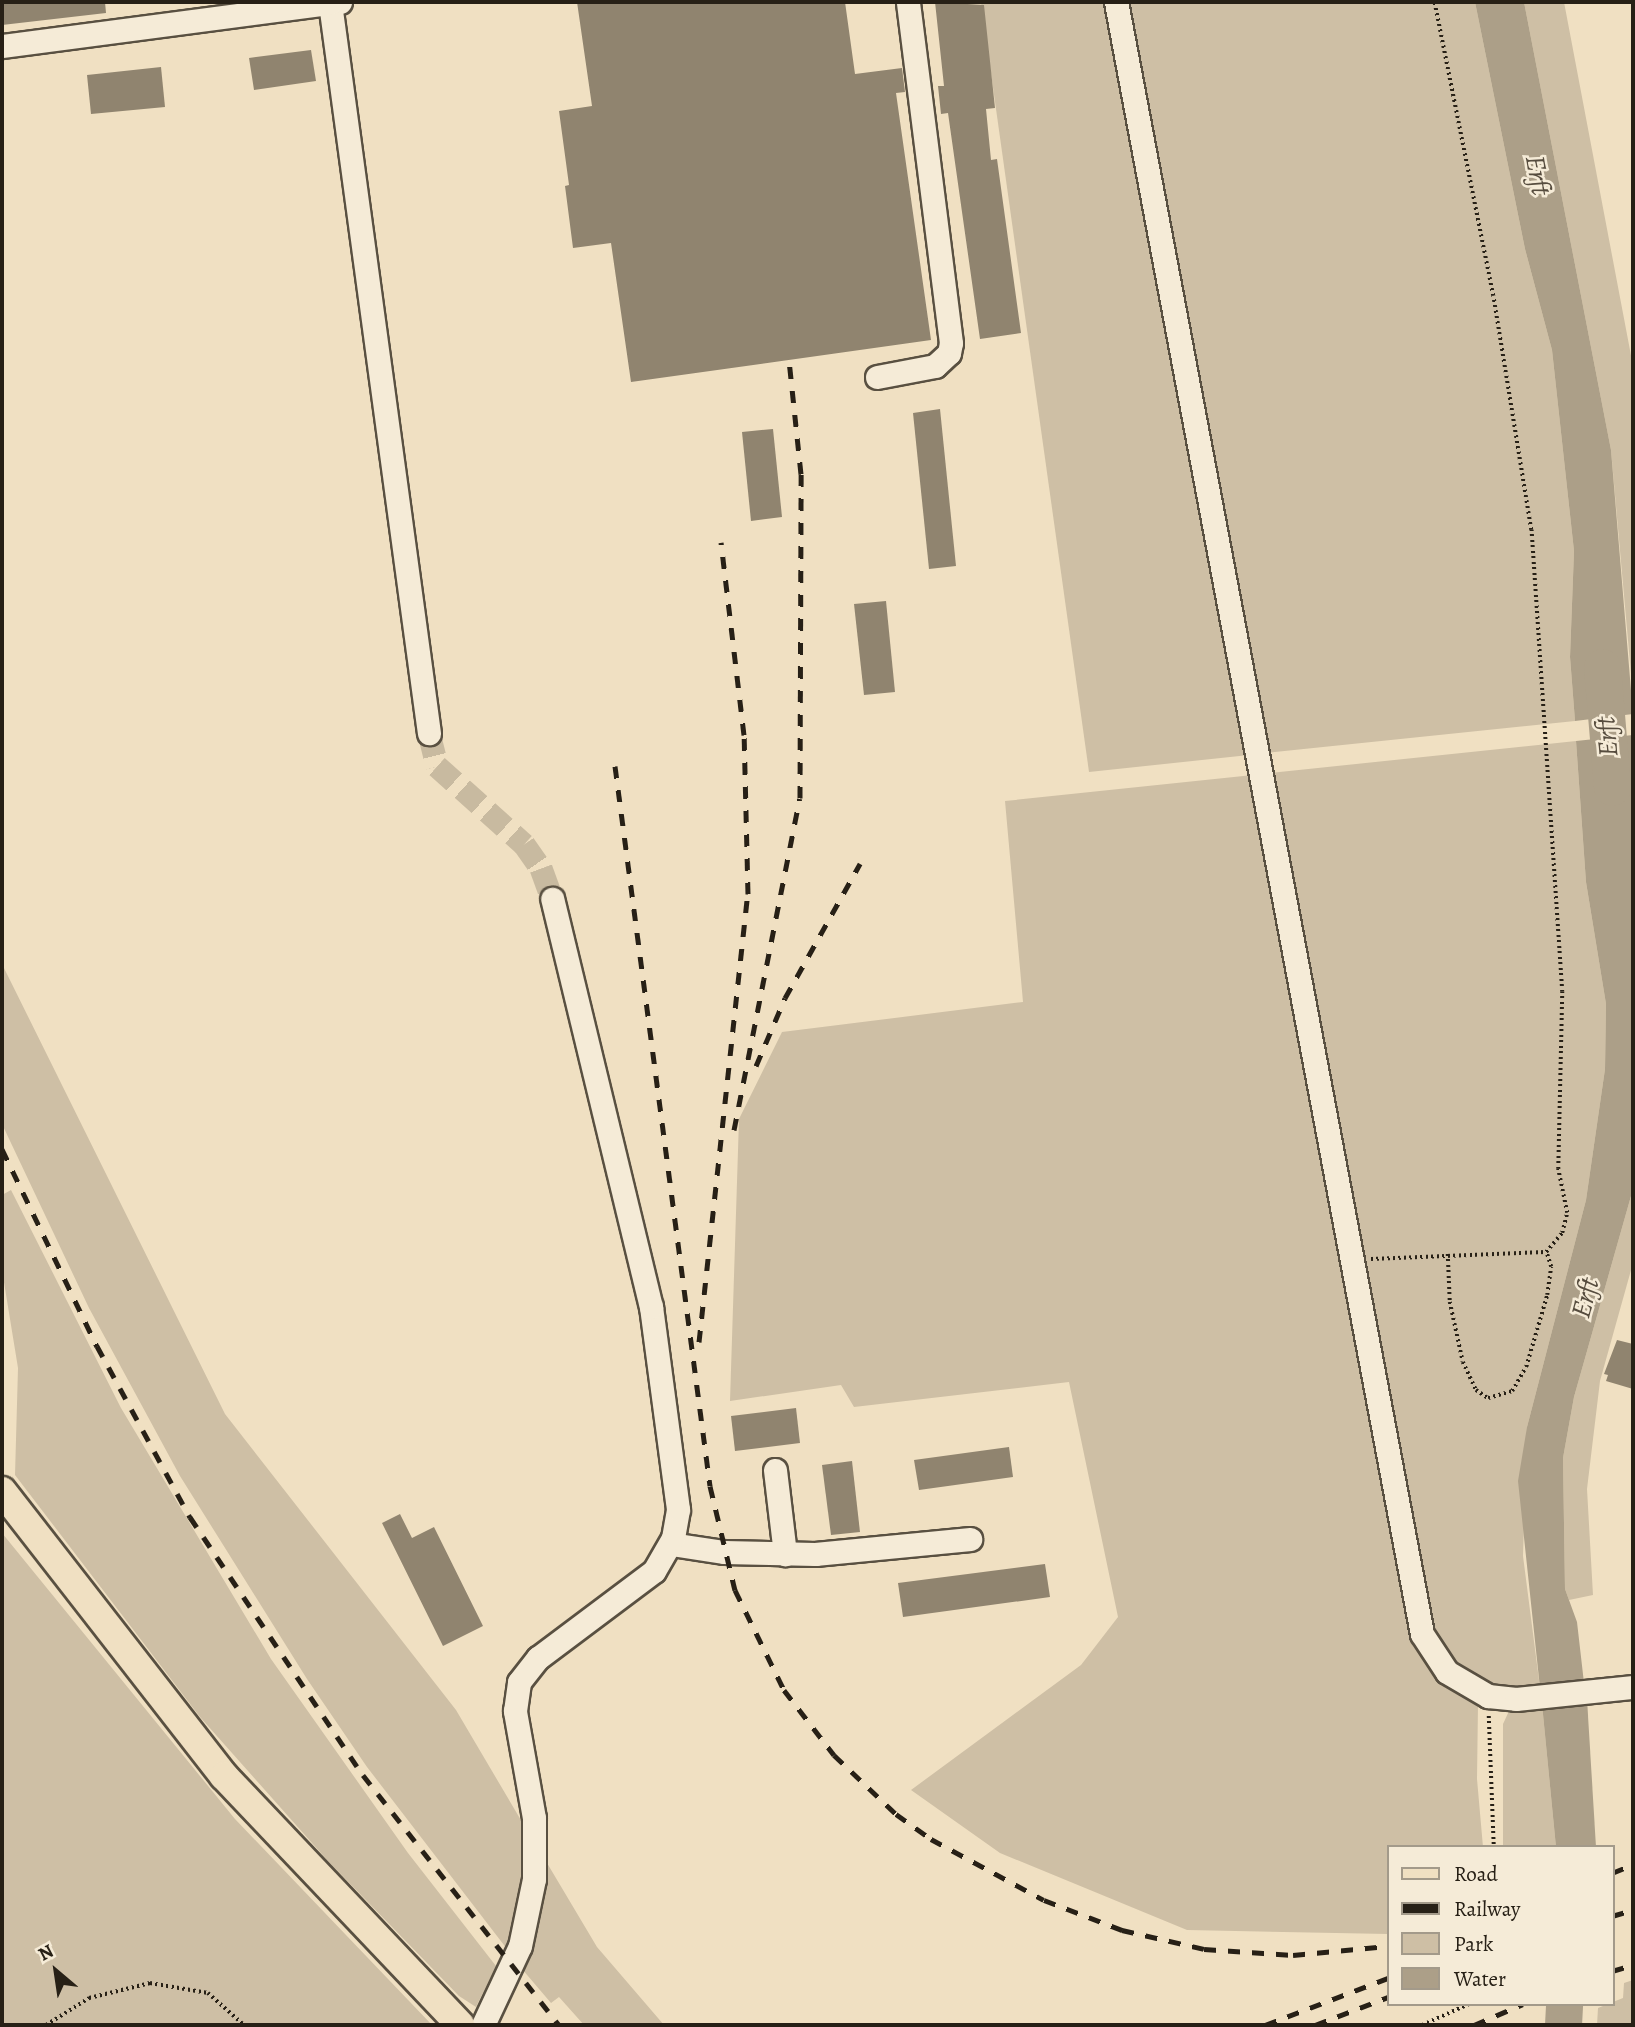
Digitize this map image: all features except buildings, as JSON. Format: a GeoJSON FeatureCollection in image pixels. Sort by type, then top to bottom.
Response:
{"type":"FeatureCollection","features":[{"type":"Feature","properties":{"kind":"main road"},"geometry":{"type":"LineString","coordinates":[[2,1491],[62,1574],[224,1776],[460,2025]]}},
{"type":"Feature","properties":{"kind":"street"},"geometry":{"type":"LineString","coordinates":[[2,46],[335,2],[429,733]]}},
{"type":"Feature","properties":{"kind":"street"},"geometry":{"type":"LineString","coordinates":[[877,377],[930,369],[943,361],[951,349],[908,2]]}},
{"type":"Feature","properties":{"kind":"street"},"geometry":{"type":"LineString","coordinates":[[1116,2],[1422,1634],[1447,1672],[1488,1696],[1516,1699],[1623,1688]]}},
{"type":"Feature","properties":{"kind":"street"},"geometry":{"type":"LineString","coordinates":[[483,2025],[520,1946],[534,1879],[534,1818],[515,1711],[519,1682],[538,1658],[648,1577],[671,1544],[678,1501],[652,1314],[552,899]]}},
{"type":"Feature","properties":{"kind":"street"},"geometry":{"type":"LineString","coordinates":[[775,1470],[785,1554]]}},
{"type":"Feature","properties":{"kind":"street"},"geometry":{"type":"LineString","coordinates":[[671,1544],[785,1554],[970,1539]]}},
{"type":"Feature","properties":{"kind":"path"},"geometry":{"type":"LineString","coordinates":[[1352,1260],[1546,1252],[1562,1233],[1567,1213],[1558,1169],[1562,992],[1541,627],[1531,530],[1457,99],[1434,2]]}},
{"type":"Feature","properties":{"kind":"path"},"geometry":{"type":"LineString","coordinates":[[1448,1254],[1450,1302],[1463,1362],[1476,1391],[1488,1398],[1512,1391],[1526,1367],[1547,1295],[1550,1267],[1546,1252]]}},
{"type":"Feature","properties":{"kind":"path"},"geometry":{"type":"LineString","coordinates":[[1488,1696],[1494,1845]]}},
{"type":"Feature","properties":{"kind":"path"},"geometry":{"type":"LineString","coordinates":[[46,2025],[89,1998],[150,1983],[208,1993],[244,2025]]}},
{"type":"Feature","properties":{"kind":"path"},"geometry":{"type":"LineString","coordinates":[[1422,2025],[1465,2006]]}},
{"type":"Feature","properties":{"kind":"green space"},"geometry":{"type":"Polygon","coordinates":[[[981,2],[1110,2],[1249,755],[1089,772],[981,2]]]}},
{"type":"Feature","properties":{"kind":"green space"},"geometry":{"type":"Polygon","coordinates":[[[1123,2],[1475,2],[1525,249],[1552,350],[1574,551],[1570,657],[1575,721],[1266,753],[1123,2]]]}},
{"type":"Feature","properties":{"kind":"green space"},"geometry":{"type":"Polygon","coordinates":[[[1524,2],[1564,2],[1633,366],[1633,696],[1611,450],[1524,2]]]}},
{"type":"Feature","properties":{"kind":"green space"},"geometry":{"type":"Polygon","coordinates":[[[1576,741],[1586,882],[1606,1004],[1605,1069],[1586,1200],[1527,1427],[1523,1556],[1540,1688],[1502,1690],[1462,1673],[1431,1633],[1270,773],[1576,741]]]}},
{"type":"Feature","properties":{"kind":"green space"},"geometry":{"type":"Polygon","coordinates":[[[1253,775],[1415,1632],[1478,1705],[1477,1779],[1483,1845],[1386,1845],[1386,1934],[1187,1930],[1000,1853],[911,1790],[1081,1665],[1118,1617],[1069,1382],[854,1407],[841,1385],[730,1401],[739,1119],[782,1032],[1023,1002],[1005,801],[1253,775]]]}},
{"type":"Feature","properties":{"kind":"green space"},"geometry":{"type":"Polygon","coordinates":[[[2,964],[225,1414],[456,1710],[525,1827],[523,1881],[507,1949],[367,1767],[307,1679],[180,1476],[89,1308],[2,1124],[2,964]]]}},
{"type":"Feature","properties":{"kind":"green space"},"geometry":{"type":"Polygon","coordinates":[[[1633,1189],[1633,1263],[1600,1381],[1587,1489],[1593,1595],[1569,1600],[1565,1589],[1563,1458],[1574,1397],[1633,1189]]]}},
{"type":"Feature","properties":{"kind":"green space"},"geometry":{"type":"Polygon","coordinates":[[[11,1190],[121,1408],[271,1659],[408,1853],[496,1966],[476,2007],[459,1996],[328,1861],[200,1717],[15,1475],[18,1368],[2,1270],[2,1195],[11,1190]]]}},
{"type":"Feature","properties":{"kind":"green space"},"geometry":{"type":"Polygon","coordinates":[[[2,1533],[235,1819],[432,2025],[2,2025],[2,1533]]]}},
{"type":"Feature","properties":{"kind":"green space"},"geometry":{"type":"Polygon","coordinates":[[[1542,1704],[1556,1845],[1503,1845],[1503,1724],[1509,1711],[1542,1704]]]}},
{"type":"Feature","properties":{"kind":"green space"},"geometry":{"type":"Polygon","coordinates":[[[547,1863],[597,1947],[664,2025],[584,2025],[559,1997],[551,2003],[522,1969],[535,1930],[547,1863]]]}},
{"type":"Feature","properties":{"kind":"green space"},"geometry":{"type":"Polygon","coordinates":[[[1633,1980],[1633,2025],[1597,2025],[1598,2008],[1614,2006],[1614,2002],[1623,1998],[1624,1983],[1633,1980]]]}},
{"type":"Feature","properties":{"kind":"water"},"geometry":{"type":"Polygon","coordinates":[[[1475,2],[1524,2],[1611,450],[1633,714],[1575,721],[1570,657],[1574,551],[1552,350],[1525,249],[1475,2]]]}},
{"type":"Feature","properties":{"kind":"water"},"geometry":{"type":"Polygon","coordinates":[[[1633,735],[1633,1189],[1574,1397],[1563,1458],[1565,1589],[1577,1622],[1584,1683],[1540,1688],[1518,1481],[1527,1427],[1586,1200],[1605,1069],[1606,1004],[1586,882],[1576,741],[1633,735]]]}},
{"type":"Feature","properties":{"kind":"water"},"geometry":{"type":"Polygon","coordinates":[[[1587,1699],[1596,1845],[1556,1845],[1542,1704],[1587,1699]]]}},
{"type":"Feature","properties":{"kind":"waterway","name":"Erft"},"geometry":{"type":"LineString","coordinates":[[1602,667],[1612,787]]}},
{"type":"Feature","properties":{"kind":"waterway","name":"Erft"},"geometry":{"type":"LineString","coordinates":[[1563,2025],[1564,2006]]}},
{"type":"Feature","properties":{"kind":"tunnel"},"geometry":{"type":"LineString","coordinates":[[429,733],[437,766],[524,844],[541,868],[552,899]]}},
{"type":"Feature","properties":{"kind":"railway"},"geometry":{"type":"LineString","coordinates":[[734,1130],[800,798],[801,474],[789,360]]}},
{"type":"Feature","properties":{"kind":"railway"},"geometry":{"type":"LineString","coordinates":[[699,1342],[748,894],[744,735],[721,542]]}},
{"type":"Feature","properties":{"kind":"railway"},"geometry":{"type":"LineString","coordinates":[[615,766],[710,1486],[735,1590],[784,1690],[834,1755],[896,1814],[931,1839],[1044,1900],[1122,1930],[1204,1949],[1293,1955],[1386,1946]]}},
{"type":"Feature","properties":{"kind":"railway"},"geometry":{"type":"LineString","coordinates":[[756,1066],[785,998],[860,864]]}},
{"type":"Feature","properties":{"kind":"railway"},"geometry":{"type":"LineString","coordinates":[[2,1149],[97,1346],[190,1517],[363,1775],[559,2025]]}},
{"type":"Feature","properties":{"kind":"railway"},"geometry":{"type":"LineString","coordinates":[[1614,1872],[1627,1867]]}},
{"type":"Feature","properties":{"kind":"railway"},"geometry":{"type":"LineString","coordinates":[[1614,1915],[1633,1910]]}},
{"type":"Feature","properties":{"kind":"railway"},"geometry":{"type":"LineString","coordinates":[[1614,1970],[1633,1965]]}},
{"type":"Feature","properties":{"kind":"railway"},"geometry":{"type":"LineString","coordinates":[[1265,2025],[1386,1979]]}},
{"type":"Feature","properties":{"kind":"railway"},"geometry":{"type":"LineString","coordinates":[[1315,2025],[1386,1998]]}},
{"type":"Feature","properties":{"kind":"railway"},"geometry":{"type":"LineString","coordinates":[[1474,2025],[1518,2006]]}}]}
